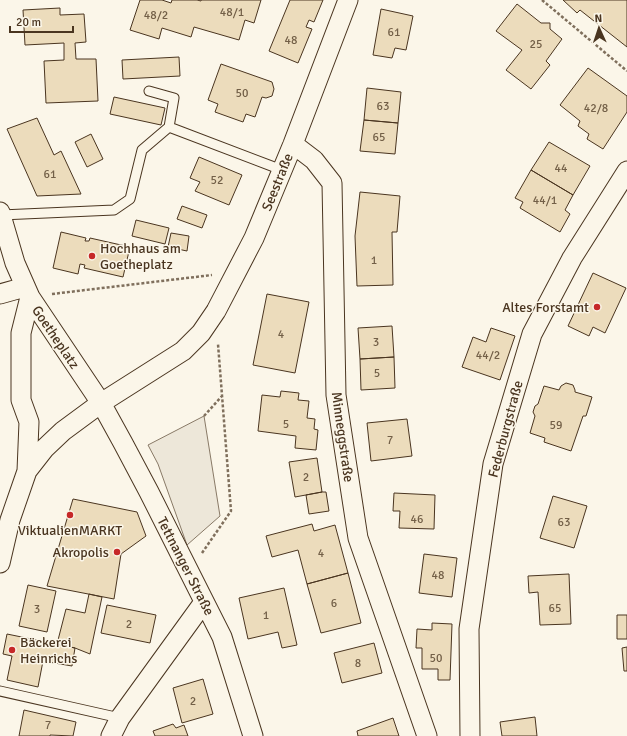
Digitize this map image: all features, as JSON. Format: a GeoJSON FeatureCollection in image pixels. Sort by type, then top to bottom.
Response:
{"type":"FeatureCollection","features":[{"type":"Feature","properties":{"kind":"street","name":"Seestraße"},"geometry":{"type":"LineString","coordinates":[[183,351],[201,333],[216,311],[254,238],[293,144],[348,0]]}},
{"type":"Feature","properties":{"kind":"street","name":"Minneggstraße"},"geometry":{"type":"LineString","coordinates":[[293,144],[314,160],[332,183],[336,396],[358,538],[427,736]]}},
{"type":"Feature","properties":{"kind":"street","name":"Federburgstraße"},"geometry":{"type":"LineString","coordinates":[[470,736],[469,629],[493,464],[532,334],[572,258],[627,171]]}},
{"type":"Feature","properties":{"kind":"street"},"geometry":{"type":"LineString","coordinates":[[0,294],[27,292],[15,263],[1,214]]}},
{"type":"Feature","properties":{"kind":"street","name":"Goetheplatz"},"geometry":{"type":"LineString","coordinates":[[27,292],[100,403]]}},
{"type":"Feature","properties":{"kind":"street","name":"Goetheplatz"},"geometry":{"type":"LineString","coordinates":[[0,563],[10,520],[27,471],[29,422],[21,400],[21,333],[27,292]]}},
{"type":"Feature","properties":{"kind":"street","name":"Goetheplatz"},"geometry":{"type":"LineString","coordinates":[[27,471],[45,448],[63,431],[100,403],[183,351]]}},
{"type":"Feature","properties":{"kind":"street","name":"Tettnanger Straße"},"geometry":{"type":"LineString","coordinates":[[100,403],[149,492],[222,637],[253,736]]}},
{"type":"Feature","properties":{"kind":"street"},"geometry":{"type":"LineString","coordinates":[[111,736],[120,718],[204,602]]}},
{"type":"Feature","properties":{"kind":"lane"},"geometry":{"type":"LineString","coordinates":[[1,214],[114,210],[130,199],[142,150],[169,127],[174,98],[149,91]]}},
{"type":"Feature","properties":{"kind":"lane"},"geometry":{"type":"LineString","coordinates":[[169,127],[282,170]]}},
{"type":"Feature","properties":{"kind":"lane"},"geometry":{"type":"LineString","coordinates":[[0,691],[120,718]]}},
{"type":"Feature","properties":{"kind":"path"},"geometry":{"type":"LineString","coordinates":[[542,0],[627,71]]}},
{"type":"Feature","properties":{"kind":"path"},"geometry":{"type":"LineString","coordinates":[[27,292],[236,272]]}},
{"type":"Feature","properties":{"kind":"path"},"geometry":{"type":"LineString","coordinates":[[189,572],[231,511],[216,311]]}},
{"type":"Feature","properties":{"kind":"path"},"geometry":{"type":"LineString","coordinates":[[204,416],[222,396]]}},
{"type":"Feature","properties":{"kind":"shaded area"},"geometry":{"type":"Polygon","coordinates":[[[204,416],[220,516],[187,545],[158,464],[148,445],[204,416]]]}},
{"type":"Feature","properties":{"kind":"building"},"geometry":{"type":"Polygon","coordinates":[[[140,0],[162,0],[171,3],[172,0],[261,0],[254,23],[245,20],[239,40],[194,27],[191,37],[162,28],[159,39],[130,30],[140,0]]]}},
{"type":"Feature","properties":{"kind":"building"},"geometry":{"type":"Polygon","coordinates":[[[290,0],[323,0],[314,22],[309,20],[306,27],[312,29],[298,63],[269,51],[290,0]]]}},
{"type":"Feature","properties":{"kind":"building"},"geometry":{"type":"Polygon","coordinates":[[[563,0],[627,0],[627,47],[580,10],[577,13],[563,0]]]}},
{"type":"Feature","properties":{"kind":"building"},"geometry":{"type":"Polygon","coordinates":[[[517,4],[541,23],[550,23],[550,29],[562,39],[546,61],[550,65],[531,89],[506,70],[522,50],[496,31],[517,4]]]}},
{"type":"Feature","properties":{"kind":"building"},"geometry":{"type":"Polygon","coordinates":[[[60,8],[60,15],[84,14],[86,42],[75,43],[76,59],[96,59],[98,101],[46,103],[44,61],[64,60],[64,43],[25,45],[23,10],[60,8]]]}},
{"type":"Feature","properties":{"kind":"building"},"geometry":{"type":"Polygon","coordinates":[[[381,9],[413,16],[406,50],[395,48],[392,58],[373,55],[381,9]]]}},
{"type":"Feature","properties":{"kind":"building"},"geometry":{"type":"Polygon","coordinates":[[[179,57],[180,76],[123,79],[122,60],[179,57]]]}},
{"type":"Feature","properties":{"kind":"building"},"geometry":{"type":"Polygon","coordinates":[[[221,64],[272,82],[274,89],[272,96],[266,98],[262,97],[255,117],[246,114],[243,122],[215,112],[218,104],[208,100],[221,64]]]}},
{"type":"Feature","properties":{"kind":"building"},"geometry":{"type":"Polygon","coordinates":[[[588,68],[627,96],[627,112],[603,149],[587,139],[589,134],[578,126],[580,121],[560,105],[588,68]]]}},
{"type":"Feature","properties":{"kind":"building"},"geometry":{"type":"Polygon","coordinates":[[[367,88],[401,92],[398,123],[364,120],[367,88]]]}},
{"type":"Feature","properties":{"kind":"building"},"geometry":{"type":"Polygon","coordinates":[[[114,97],[165,108],[161,125],[110,114],[114,97]]]}},
{"type":"Feature","properties":{"kind":"building"},"geometry":{"type":"Polygon","coordinates":[[[37,118],[54,155],[61,151],[81,194],[37,196],[7,129],[37,118]]]}},
{"type":"Feature","properties":{"kind":"building"},"geometry":{"type":"Polygon","coordinates":[[[364,120],[398,123],[395,154],[360,151],[364,120]]]}},
{"type":"Feature","properties":{"kind":"building"},"geometry":{"type":"Polygon","coordinates":[[[91,134],[103,159],[87,167],[75,142],[91,134]]]}},
{"type":"Feature","properties":{"kind":"building"},"geometry":{"type":"Polygon","coordinates":[[[549,142],[590,166],[573,195],[531,170],[549,142]]]}},
{"type":"Feature","properties":{"kind":"building"},"geometry":{"type":"Polygon","coordinates":[[[199,157],[242,175],[229,205],[195,191],[200,182],[190,178],[199,157]]]}},
{"type":"Feature","properties":{"kind":"building"},"geometry":{"type":"Polygon","coordinates":[[[531,170],[573,195],[565,210],[570,214],[560,232],[520,208],[523,202],[515,198],[531,170]]]}},
{"type":"Feature","properties":{"kind":"building"},"geometry":{"type":"Polygon","coordinates":[[[360,192],[400,196],[397,232],[392,232],[393,285],[357,286],[355,236],[360,192]]]}},
{"type":"Feature","properties":{"kind":"building"},"geometry":{"type":"Polygon","coordinates":[[[182,206],[207,215],[202,228],[177,219],[182,206]]]}},
{"type":"Feature","properties":{"kind":"building"},"geometry":{"type":"Polygon","coordinates":[[[136,220],[169,228],[165,244],[132,236],[136,220]]]}},
{"type":"Feature","properties":{"kind":"building","name":"Hochhaus am Goetheplatz"},"geometry":{"type":"Polygon","coordinates":[[[61,232],[86,238],[85,241],[89,241],[90,238],[130,247],[123,277],[84,268],[85,265],[80,264],[78,274],[53,268],[61,232]]]}},
{"type":"Feature","properties":{"kind":"building"},"geometry":{"type":"Polygon","coordinates":[[[171,233],[189,236],[187,251],[168,247],[171,233]]]}},
{"type":"Feature","properties":{"kind":"building","name":"Altes Forstamt"},"geometry":{"type":"Polygon","coordinates":[[[593,273],[626,288],[605,333],[593,327],[589,336],[568,326],[593,273]]]}},
{"type":"Feature","properties":{"kind":"building"},"geometry":{"type":"Polygon","coordinates":[[[267,294],[309,302],[295,373],[253,365],[267,294]]]}},
{"type":"Feature","properties":{"kind":"building"},"geometry":{"type":"Polygon","coordinates":[[[392,326],[394,357],[360,359],[358,328],[392,326]]]}},
{"type":"Feature","properties":{"kind":"building"},"geometry":{"type":"Polygon","coordinates":[[[491,328],[515,336],[500,380],[462,367],[473,337],[486,342],[491,328]]]}},
{"type":"Feature","properties":{"kind":"building"},"geometry":{"type":"Polygon","coordinates":[[[394,357],[395,388],[361,390],[360,359],[394,357]]]}},
{"type":"Feature","properties":{"kind":"building"},"geometry":{"type":"Polygon","coordinates":[[[566,383],[573,385],[575,392],[592,397],[586,416],[583,416],[571,451],[544,442],[545,438],[530,433],[535,416],[533,412],[535,406],[538,404],[544,386],[559,390],[561,386],[566,383]]]}},
{"type":"Feature","properties":{"kind":"building"},"geometry":{"type":"Polygon","coordinates":[[[281,391],[299,393],[298,400],[309,401],[307,418],[315,419],[314,429],[318,430],[316,450],[295,448],[296,436],[258,431],[262,395],[280,397],[281,391]]]}},
{"type":"Feature","properties":{"kind":"building"},"geometry":{"type":"Polygon","coordinates":[[[407,419],[412,456],[371,461],[367,423],[407,419]]]}},
{"type":"Feature","properties":{"kind":"building"},"geometry":{"type":"Polygon","coordinates":[[[317,458],[322,492],[295,497],[289,462],[317,458]]]}},
{"type":"Feature","properties":{"kind":"building"},"geometry":{"type":"Polygon","coordinates":[[[326,492],[329,511],[309,514],[306,495],[326,492]]]}},
{"type":"Feature","properties":{"kind":"building"},"geometry":{"type":"Polygon","coordinates":[[[394,493],[435,495],[434,529],[399,528],[400,511],[393,511],[394,493]]]}},
{"type":"Feature","properties":{"kind":"building"},"geometry":{"type":"Polygon","coordinates":[[[553,496],[587,506],[574,548],[540,538],[553,496]]]}},
{"type":"Feature","properties":{"kind":"building"},"geometry":{"type":"Polygon","coordinates":[[[73,499],[137,512],[146,536],[121,554],[114,599],[47,586],[73,499]]]}},
{"type":"Feature","properties":{"kind":"building"},"geometry":{"type":"Polygon","coordinates":[[[312,524],[314,531],[335,525],[348,573],[307,584],[298,550],[272,557],[266,536],[312,524]]]}},
{"type":"Feature","properties":{"kind":"building"},"geometry":{"type":"Polygon","coordinates":[[[424,554],[457,558],[452,597],[419,593],[424,554]]]}},
{"type":"Feature","properties":{"kind":"building"},"geometry":{"type":"Polygon","coordinates":[[[348,573],[361,623],[321,633],[307,584],[348,573]]]}},
{"type":"Feature","properties":{"kind":"building"},"geometry":{"type":"Polygon","coordinates":[[[569,574],[571,624],[540,625],[538,592],[529,593],[528,576],[569,574]]]}},
{"type":"Feature","properties":{"kind":"building"},"geometry":{"type":"Polygon","coordinates":[[[28,585],[56,591],[47,632],[19,626],[28,585]]]}},
{"type":"Feature","properties":{"kind":"building"},"geometry":{"type":"Polygon","coordinates":[[[284,588],[297,645],[282,648],[278,632],[248,639],[239,598],[284,588]]]}},
{"type":"Feature","properties":{"kind":"building"},"geometry":{"type":"Polygon","coordinates":[[[89,594],[102,597],[90,654],[75,648],[57,644],[66,609],[85,613],[89,594]]]}},
{"type":"Feature","properties":{"kind":"building"},"geometry":{"type":"Polygon","coordinates":[[[107,605],[156,615],[150,643],[101,633],[107,605]]]}},
{"type":"Feature","properties":{"kind":"building"},"geometry":{"type":"Polygon","coordinates":[[[617,615],[627,615],[627,639],[617,639],[617,615]]]}},
{"type":"Feature","properties":{"kind":"building"},"geometry":{"type":"Polygon","coordinates":[[[432,623],[452,624],[450,680],[438,680],[438,669],[422,669],[422,648],[416,648],[417,629],[432,630],[432,623]]]}},
{"type":"Feature","properties":{"kind":"building"},"geometry":{"type":"Polygon","coordinates":[[[7,634],[75,648],[72,666],[43,661],[38,687],[7,680],[12,656],[3,654],[7,634]]]}},
{"type":"Feature","properties":{"kind":"building"},"geometry":{"type":"Polygon","coordinates":[[[374,643],[382,673],[342,683],[334,653],[374,643]]]}},
{"type":"Feature","properties":{"kind":"building"},"geometry":{"type":"Polygon","coordinates":[[[627,647],[627,671],[624,671],[622,648],[627,647]]]}},
{"type":"Feature","properties":{"kind":"building"},"geometry":{"type":"Polygon","coordinates":[[[203,679],[213,714],[182,723],[173,688],[203,679]]]}},
{"type":"Feature","properties":{"kind":"building"},"geometry":{"type":"Polygon","coordinates":[[[24,710],[76,722],[73,736],[19,736],[24,710]]]}},
{"type":"Feature","properties":{"kind":"building"},"geometry":{"type":"Polygon","coordinates":[[[535,717],[537,736],[502,736],[500,722],[535,717]]]}},
{"type":"Feature","properties":{"kind":"building"},"geometry":{"type":"Polygon","coordinates":[[[393,718],[399,736],[358,736],[357,731],[393,718]]]}},
{"type":"Feature","properties":{"kind":"building"},"geometry":{"type":"Polygon","coordinates":[[[173,724],[176,728],[184,725],[188,736],[155,736],[153,731],[173,724]]]}},
{"type":"Feature","properties":{"kind":"place","name":"Hochhaus am Goetheplatz"},"geometry":{"type":"Point","coordinates":[92,256]}},
{"type":"Feature","properties":{"kind":"place","name":"Altes Forstamt"},"geometry":{"type":"Point","coordinates":[597,307]}},
{"type":"Feature","properties":{"kind":"place","name":"ViktualienMARKT"},"geometry":{"type":"Point","coordinates":[70,515]}},
{"type":"Feature","properties":{"kind":"place","name":"Akropolis"},"geometry":{"type":"Point","coordinates":[117,552]}},
{"type":"Feature","properties":{"kind":"place","name":"Bäckerei Heinrichs"},"geometry":{"type":"Point","coordinates":[12,650]}}]}
